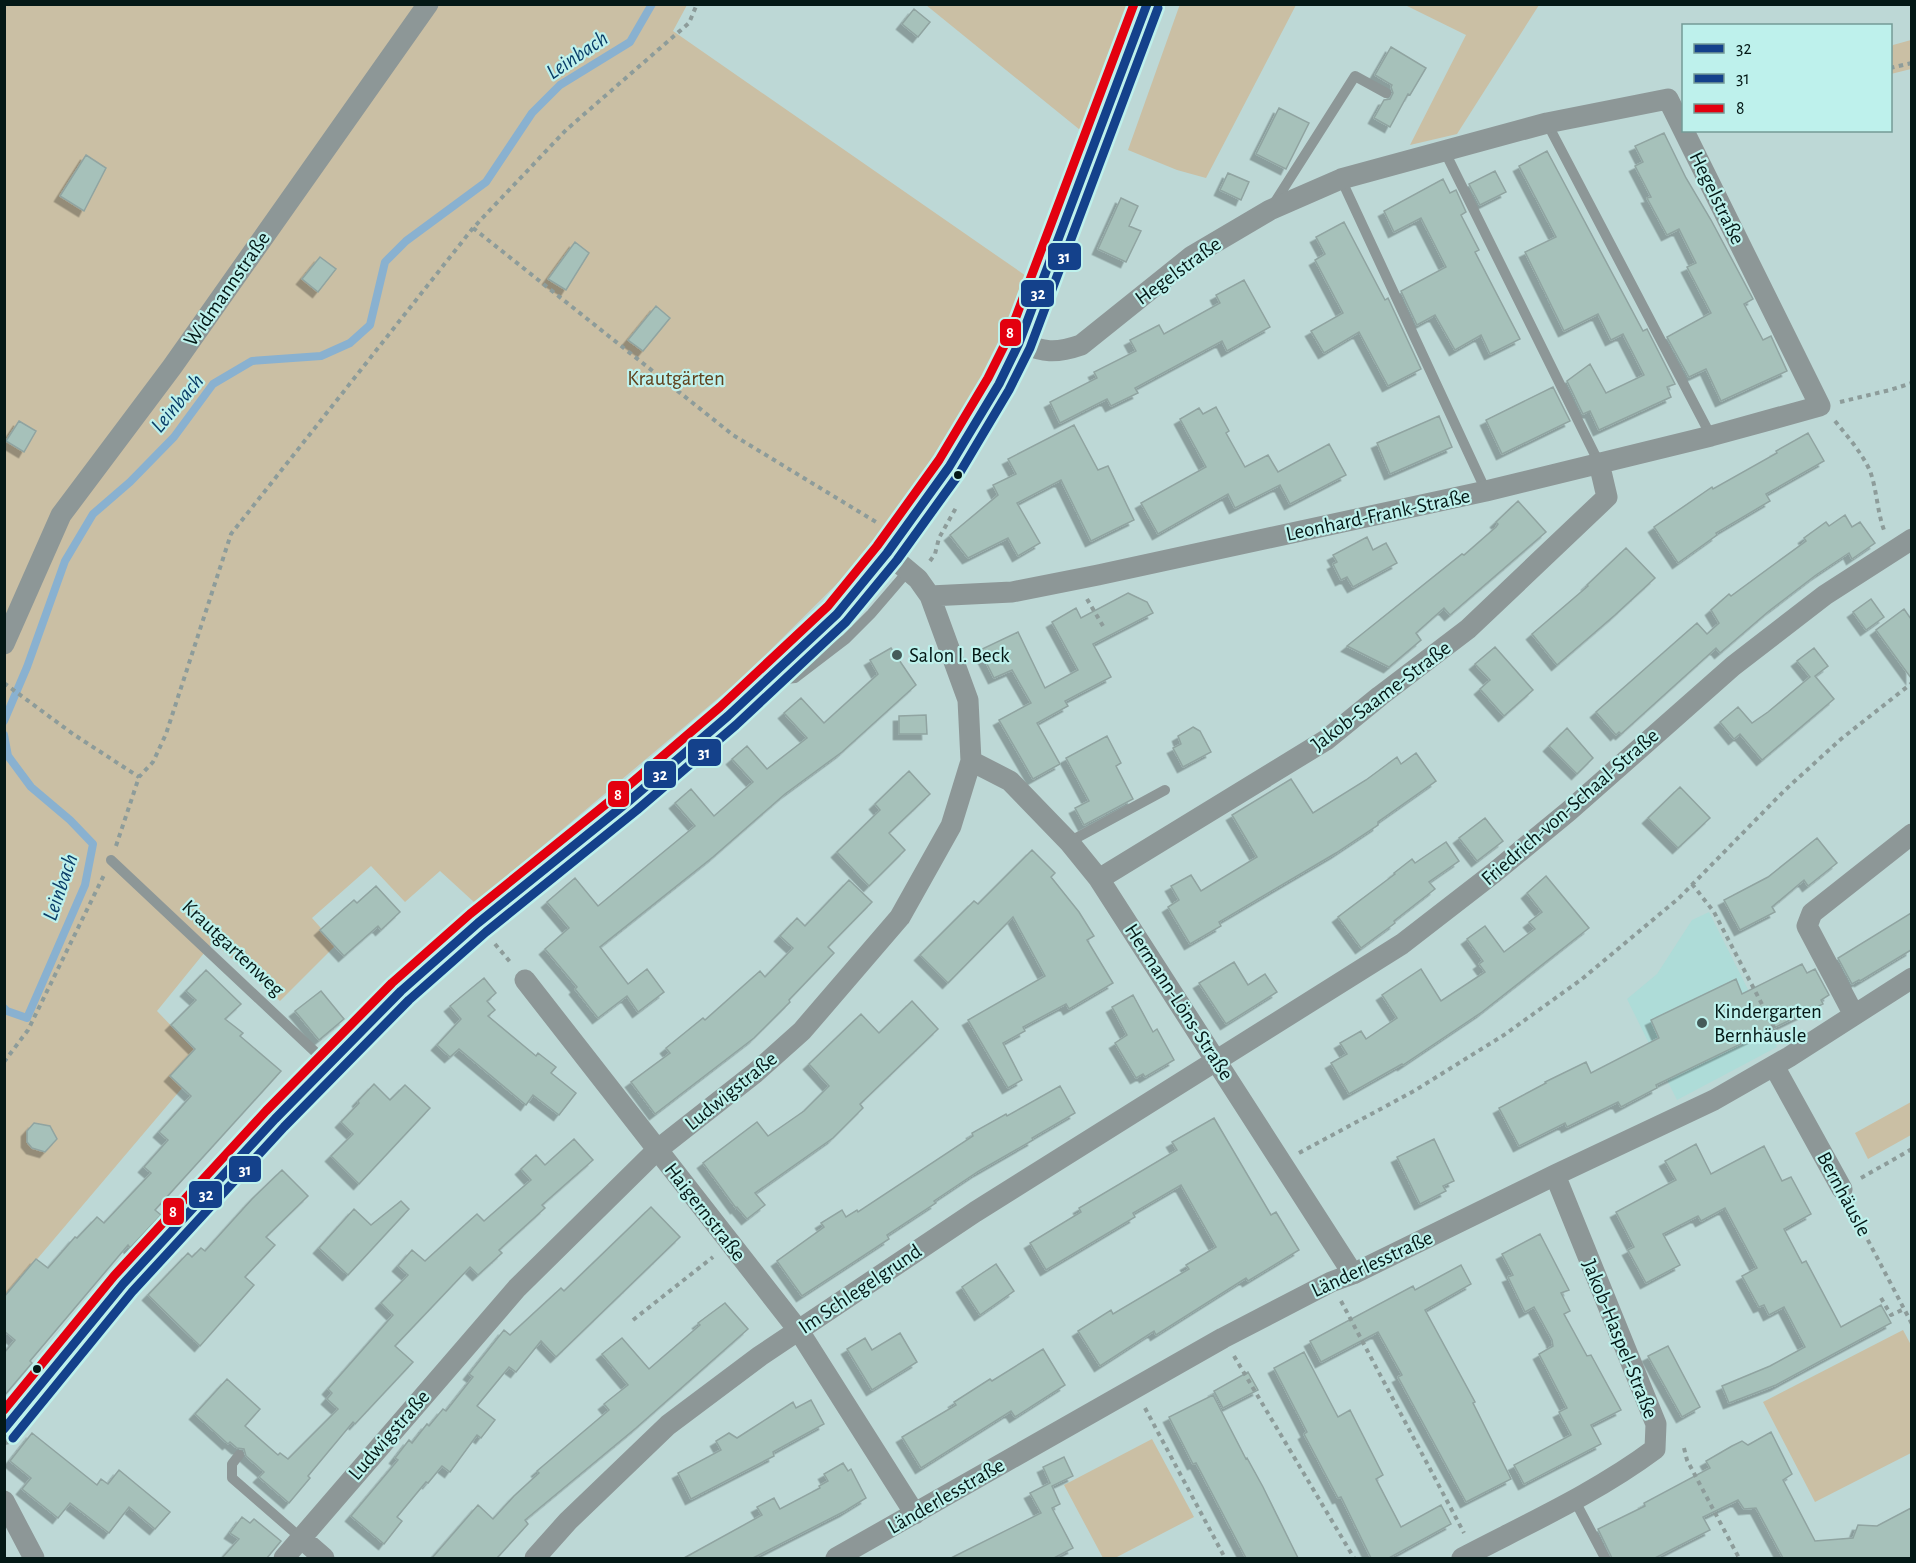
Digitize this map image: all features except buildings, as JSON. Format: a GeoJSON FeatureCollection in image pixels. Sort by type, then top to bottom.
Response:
{"type":"FeatureCollection","features":[{"type":"Feature","properties":{"kind":"main road"},"geometry":{"type":"LineString","coordinates":[[4,1430],[123,1284],[328,1065],[401,991],[478,922],[629,801],[765,682],[837,614],[893,550],[999,384],[1019,343],[1147,4]]}},
{"type":"Feature","properties":{"kind":"street","name":"Widmannstraße"},"geometry":{"type":"LineString","coordinates":[[4,644],[61,515],[172,367],[428,4]]}},
{"type":"Feature","properties":{"kind":"street","name":"Hegelstraße"},"geometry":{"type":"LineString","coordinates":[[1019,343],[1042,351],[1063,351],[1081,345],[1192,256],[1270,210],[1341,179],[1547,123],[1668,99],[1682,127]]}},
{"type":"Feature","properties":{"kind":"street","name":"Hegelstraße"},"geometry":{"type":"LineString","coordinates":[[1684,132],[1820,406]]}},
{"type":"Feature","properties":{"kind":"street","name":"Leonhard-Frank-Straße"},"geometry":{"type":"LineString","coordinates":[[930,596],[1012,592],[1077,579],[1486,491],[1711,436],[1820,406]]}},
{"type":"Feature","properties":{"kind":"street","name":"Jakob-Saame-Straße"},"geometry":{"type":"LineString","coordinates":[[1099,879],[1326,740],[1468,629],[1607,497],[1599,463]]}},
{"type":"Feature","properties":{"kind":"street","name":"Friedrich-von-Schaal-Straße"},"geometry":{"type":"LineString","coordinates":[[1216,1061],[1402,944],[1569,811],[1733,666],[1825,595],[1903,544]]}},
{"type":"Feature","properties":{"kind":"street","name":"Ludwigstraße"},"geometry":{"type":"LineString","coordinates":[[284,1558],[517,1288],[657,1150],[755,1073],[802,1031],[900,917],[951,826],[971,761],[968,700],[930,596],[893,550]]}},
{"type":"Feature","properties":{"kind":"street","name":"Hermann-Löns-Straße"},"geometry":{"type":"LineString","coordinates":[[971,761],[1011,781],[1069,842],[1099,879],[1353,1274]]}},
{"type":"Feature","properties":{"kind":"street"},"geometry":{"type":"LineString","coordinates":[[1854,1015],[1807,926],[1812,913],[1911,834]]}},
{"type":"Feature","properties":{"kind":"street","name":"Länderlesstraße"},"geometry":{"type":"LineString","coordinates":[[836,1558],[1223,1338],[1331,1282],[1353,1274],[1714,1100],[1782,1061],[1911,978]]}},
{"type":"Feature","properties":{"kind":"street","name":"Haigernstraße"},"geometry":{"type":"LineString","coordinates":[[525,980],[799,1331],[915,1514]]}},
{"type":"Feature","properties":{"kind":"street","name":"Im Schlegelgrund"},"geometry":{"type":"LineString","coordinates":[[535,1558],[568,1521],[668,1425],[760,1356],[975,1212],[1216,1061]]}},
{"type":"Feature","properties":{"kind":"street","name":"Bernhäusle"},"geometry":{"type":"LineString","coordinates":[[1782,1061],[1842,1189]]}},
{"type":"Feature","properties":{"kind":"street","name":"Jakob-Haspel-Straße"},"geometry":{"type":"LineString","coordinates":[[1468,1555],[1574,1499],[1655,1449],[1656,1424],[1555,1175]]}},
{"type":"Feature","properties":{"kind":"street"},"geometry":{"type":"LineString","coordinates":[[4,1501],[34,1558]]}},
{"type":"Feature","properties":{"kind":"street"},"geometry":{"type":"LineString","coordinates":[[301,1538],[324,1558]]}},
{"type":"Feature","properties":{"kind":"lane"},"geometry":{"type":"LineString","coordinates":[[1270,210],[1355,76],[1386,93]]}},
{"type":"Feature","properties":{"kind":"lane"},"geometry":{"type":"LineString","coordinates":[[1547,123],[1711,436]]}},
{"type":"Feature","properties":{"kind":"lane"},"geometry":{"type":"LineString","coordinates":[[1444,150],[1599,463]]}},
{"type":"Feature","properties":{"kind":"lane"},"geometry":{"type":"LineString","coordinates":[[1341,179],[1486,491]]}},
{"type":"Feature","properties":{"kind":"lane"},"geometry":{"type":"LineString","coordinates":[[1069,842],[1165,790]]}},
{"type":"Feature","properties":{"kind":"lane","name":"Krautgartenweg"},"geometry":{"type":"LineString","coordinates":[[111,860],[328,1065]]}},
{"type":"Feature","properties":{"kind":"lane"},"geometry":{"type":"LineString","coordinates":[[239,1455],[231,1464],[232,1478],[301,1538]]}},
{"type":"Feature","properties":{"kind":"lane"},"geometry":{"type":"LineString","coordinates":[[1574,1499],[1605,1558]]}},
{"type":"Feature","properties":{"kind":"path"},"geometry":{"type":"LineString","coordinates":[[4,1062],[28,1030],[111,860],[139,777],[153,762],[166,734],[231,534],[473,228],[566,130],[689,23],[697,4]]}},
{"type":"Feature","properties":{"kind":"path"},"geometry":{"type":"LineString","coordinates":[[1892,68],[1911,63]]}},
{"type":"Feature","properties":{"kind":"path"},"geometry":{"type":"LineString","coordinates":[[473,228],[733,435],[893,550]]}},
{"type":"Feature","properties":{"kind":"path"},"geometry":{"type":"LineString","coordinates":[[1820,406],[1911,383]]}},
{"type":"Feature","properties":{"kind":"path"},"geometry":{"type":"LineString","coordinates":[[1820,406],[1851,441],[1870,471],[1879,518],[1903,544]]}},
{"type":"Feature","properties":{"kind":"path"},"geometry":{"type":"LineString","coordinates":[[1077,579],[1103,626]]}},
{"type":"Feature","properties":{"kind":"path"},"geometry":{"type":"LineString","coordinates":[[4,683],[73,734],[139,777]]}},
{"type":"Feature","properties":{"kind":"path"},"geometry":{"type":"LineString","coordinates":[[1282,1163],[1414,1091],[1504,1035],[1582,979],[1678,898],[1785,790],[1841,740],[1911,683]]}},
{"type":"Feature","properties":{"kind":"path"},"geometry":{"type":"LineString","coordinates":[[1692,884],[1714,912],[1782,1061]]}},
{"type":"Feature","properties":{"kind":"path"},"geometry":{"type":"LineString","coordinates":[[478,922],[525,980]]}},
{"type":"Feature","properties":{"kind":"path"},"geometry":{"type":"LineString","coordinates":[[1842,1189],[1911,1149]]}},
{"type":"Feature","properties":{"kind":"path","name":"Bernhäusle"},"geometry":{"type":"LineString","coordinates":[[1842,1189],[1911,1324]]}},
{"type":"Feature","properties":{"kind":"path"},"geometry":{"type":"LineString","coordinates":[[633,1320],[730,1244]]}},
{"type":"Feature","properties":{"kind":"path"},"geometry":{"type":"LineString","coordinates":[[1331,1282],[1468,1555]]}},
{"type":"Feature","properties":{"kind":"path"},"geometry":{"type":"LineString","coordinates":[[1881,1298],[1891,1315],[1904,1309]]}},
{"type":"Feature","properties":{"kind":"path"},"geometry":{"type":"LineString","coordinates":[[1223,1338],[1354,1558]]}},
{"type":"Feature","properties":{"kind":"path"},"geometry":{"type":"LineString","coordinates":[[1135,1387],[1225,1558]]}},
{"type":"Feature","properties":{"kind":"path"},"geometry":{"type":"LineString","coordinates":[[1684,1448],[1687,1460],[1739,1558]]}},
{"type":"Feature","properties":{"kind":"shaded area","name":"Kindergarten Bernhäusle"},"geometry":{"type":"Polygon","coordinates":[[[1709,912],[1777,1047],[1677,1100],[1627,999],[1657,974],[1692,920],[1709,912]]]}},
{"type":"Feature","properties":{"kind":"green space"},"geometry":{"type":"Polygon","coordinates":[[[1180,4],[1296,5],[1206,178],[1177,170],[1128,150],[1180,4]]]}},
{"type":"Feature","properties":{"kind":"green space","name":"Krautgärten"},"geometry":{"type":"Polygon","coordinates":[[[4,5],[687,5],[673,31],[1029,278],[998,356],[874,547],[741,679],[475,903],[440,871],[405,902],[371,866],[312,918],[336,945],[280,1001],[213,942],[157,1011],[205,1061],[5,1297],[4,5]]]}},
{"type":"Feature","properties":{"kind":"green space"},"geometry":{"type":"Polygon","coordinates":[[[926,5],[1132,5],[1085,134],[926,5]]]}},
{"type":"Feature","properties":{"kind":"green space"},"geometry":{"type":"Polygon","coordinates":[[[1405,5],[1539,5],[1457,134],[1410,145],[1466,35],[1405,5]]]}},
{"type":"Feature","properties":{"kind":"green space"},"geometry":{"type":"Polygon","coordinates":[[[1911,40],[1911,69],[1892,74],[1893,45],[1911,40]]]}},
{"type":"Feature","properties":{"kind":"green space"},"geometry":{"type":"Polygon","coordinates":[[[1911,1102],[1911,1135],[1868,1159],[1855,1133],[1911,1102]]]}},
{"type":"Feature","properties":{"kind":"green space"},"geometry":{"type":"Polygon","coordinates":[[[1903,1330],[1911,1345],[1911,1453],[1815,1502],[1763,1402],[1903,1330]]]}},
{"type":"Feature","properties":{"kind":"green space"},"geometry":{"type":"Polygon","coordinates":[[[1152,1439],[1194,1517],[1115,1558],[1103,1558],[1064,1485],[1152,1439]]]}},
{"type":"Feature","properties":{"kind":"waterway","name":"Leinbach"},"geometry":{"type":"LineString","coordinates":[[4,721],[27,667],[65,561],[93,514],[130,482],[174,437],[213,384],[252,361],[321,356],[350,343],[370,325],[385,262],[406,241],[486,182],[532,113],[560,85],[630,42],[652,4]]}},
{"type":"Feature","properties":{"kind":"waterway","name":"Leinbach"},"geometry":{"type":"LineString","coordinates":[[4,735],[8,756],[31,787],[70,820],[93,844],[85,885],[27,1018],[4,1008]]}},
{"type":"Feature","properties":{"kind":"transit line","name":"8"},"geometry":{"type":"LineString","coordinates":[[4,1410],[114,1276],[266,1111],[392,983],[470,914],[621,792],[720,707],[828,606],[877,546],[939,460],[988,378],[1008,338],[1134,4]]}},
{"type":"Feature","properties":{"kind":"transit line","name":"32"},"geometry":{"type":"LineString","coordinates":[[4,1429],[123,1284],[275,1119],[401,991],[478,923],[629,801],[728,716],[837,614],[887,553],[949,467],[999,384],[1019,343],[1147,4]]}},
{"type":"Feature","properties":{"kind":"transit line","name":"31"},"geometry":{"type":"LineString","coordinates":[[13,1438],[132,1292],[284,1127],[409,1000],[486,932],[637,810],[736,725],[846,622],[897,560],[959,474],[1009,390],[1030,348],[1158,8]]}},
{"type":"Feature","properties":{"kind":"place","name":"Salon I. Beck"},"geometry":{"type":"Point","coordinates":[897,655]}},
{"type":"Feature","properties":{"kind":"place","name":"Kindergarten Bernhäusle"},"geometry":{"type":"Point","coordinates":[1702,1023]}}]}
